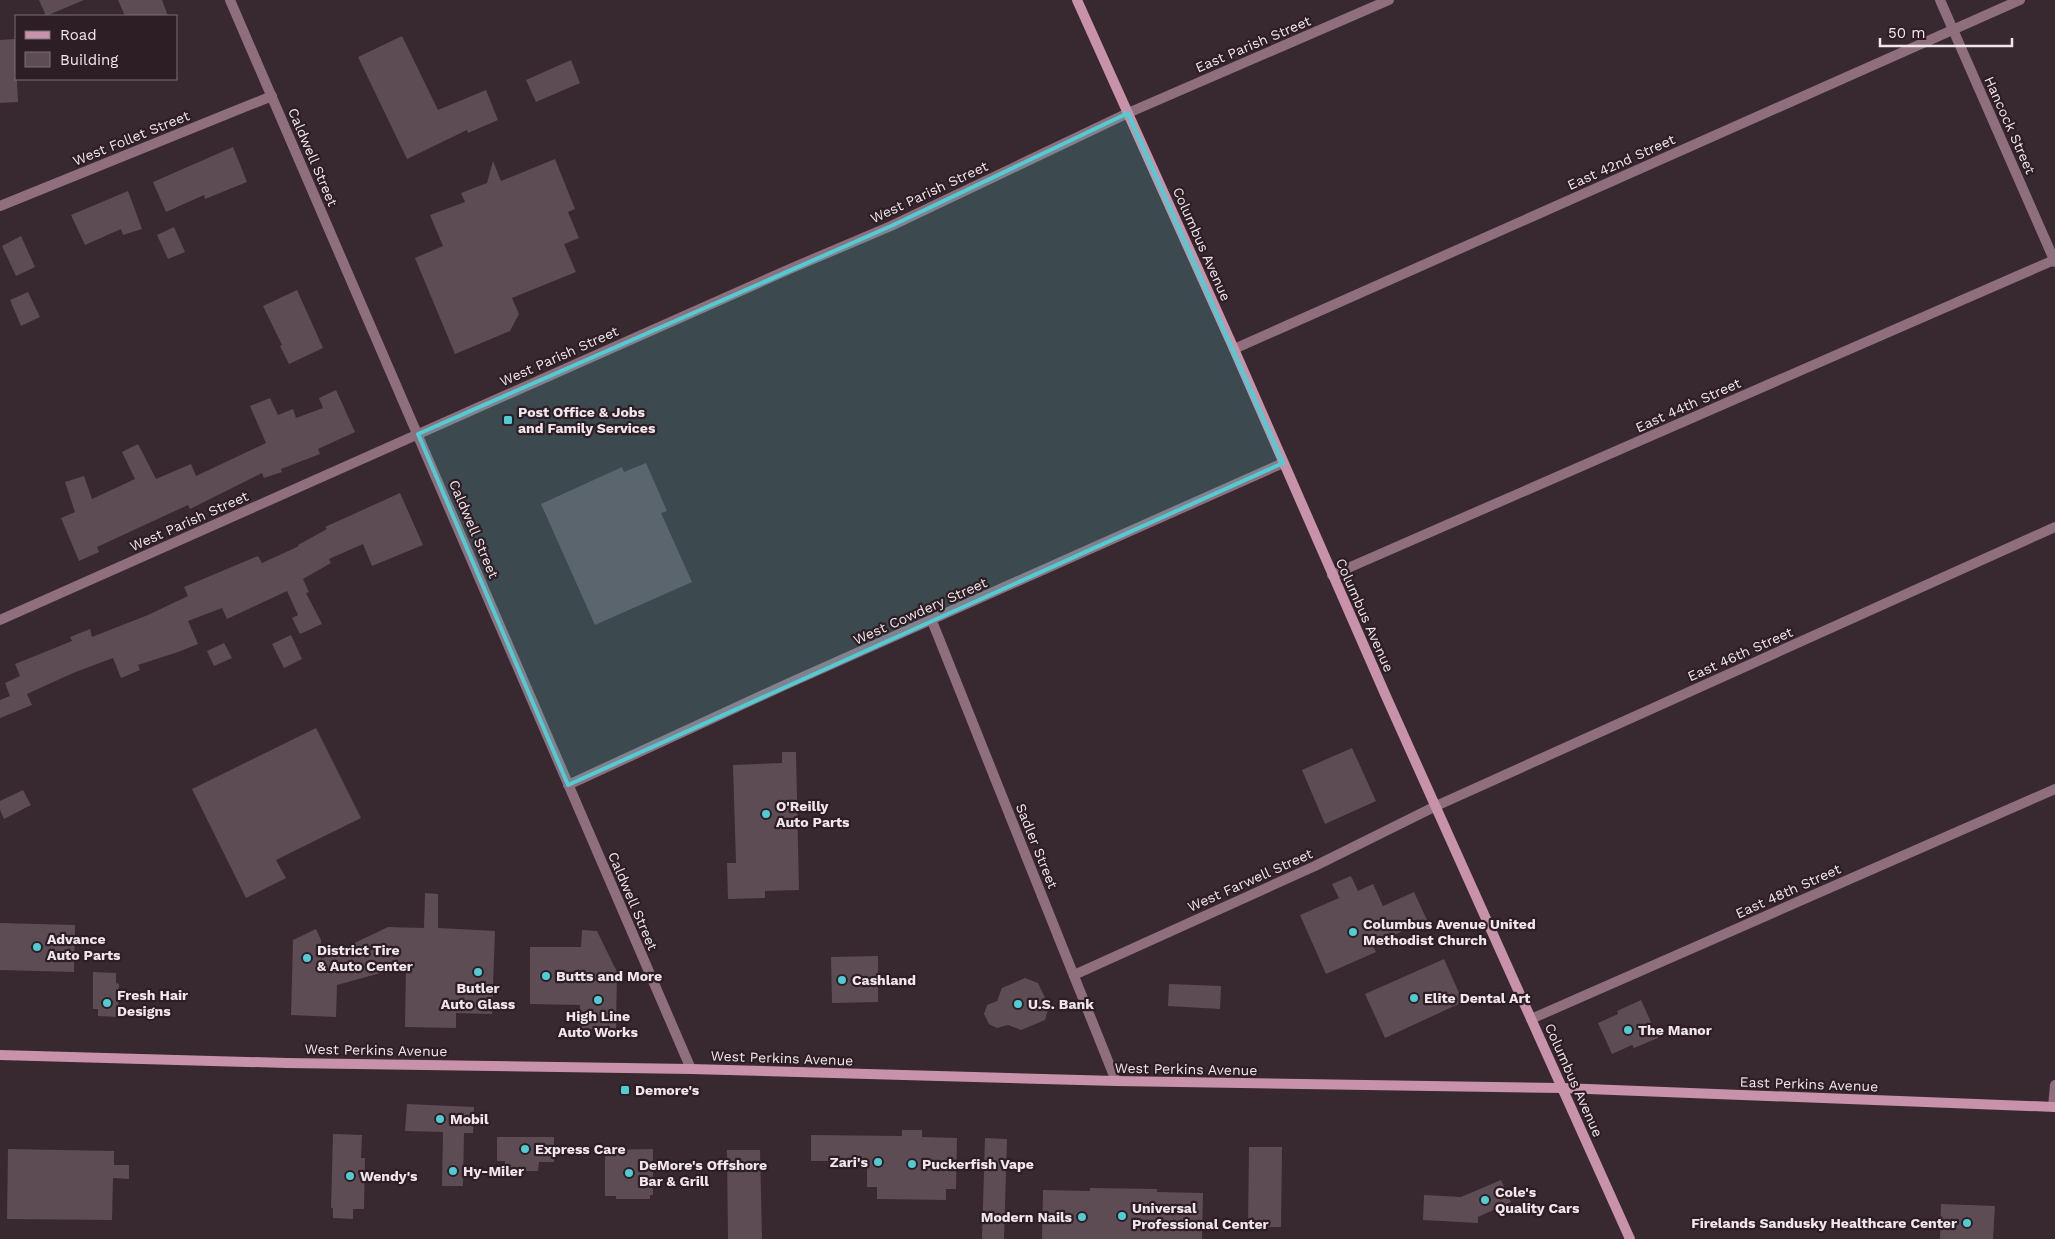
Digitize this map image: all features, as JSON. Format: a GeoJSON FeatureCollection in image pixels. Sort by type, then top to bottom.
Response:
{"type":"FeatureCollection","features":[{"type":"Feature","properties":{"kind":"main road","name":"Columbus Avenue"},"geometry":{"type":"LineString","coordinates":[[1077,0],[1630,1239]]}},
{"type":"Feature","properties":{"kind":"main road","name":"West Perkins Avenue"},"geometry":{"type":"LineString","coordinates":[[0,1055],[287,1063],[690,1069],[1116,1082],[1562,1088]]}},
{"type":"Feature","properties":{"kind":"main road","name":"East Perkins Avenue"},"geometry":{"type":"LineString","coordinates":[[1562,1088],[2054,1106]]}},
{"type":"Feature","properties":{"kind":"street","name":"Caldwell Street"},"geometry":{"type":"LineString","coordinates":[[230,0],[690,1069]]}},
{"type":"Feature","properties":{"kind":"street","name":"East Parish Street"},"geometry":{"type":"LineString","coordinates":[[1128,113],[1389,0]]}},
{"type":"Feature","properties":{"kind":"street","name":"Hancock Street"},"geometry":{"type":"LineString","coordinates":[[1940,0],[2055,261]]}},
{"type":"Feature","properties":{"kind":"street","name":"East 42nd Street"},"geometry":{"type":"LineString","coordinates":[[1234,349],[2020,0]]}},
{"type":"Feature","properties":{"kind":"street","name":"West Follet Street"},"geometry":{"type":"LineString","coordinates":[[0,206],[272,96]]}},
{"type":"Feature","properties":{"kind":"street","name":"West Parish Street"},"geometry":{"type":"LineString","coordinates":[[0,620],[774,276],[891,226],[1128,113]]}},
{"type":"Feature","properties":{"kind":"street","name":"East 44th Street"},"geometry":{"type":"LineString","coordinates":[[1332,575],[2055,261]]}},
{"type":"Feature","properties":{"kind":"street","name":"West Cowdery Street"},"geometry":{"type":"LineString","coordinates":[[568,785],[787,684],[1283,463]]}},
{"type":"Feature","properties":{"kind":"street","name":"East 46th Street"},"geometry":{"type":"LineString","coordinates":[[1436,806],[2055,527]]}},
{"type":"Feature","properties":{"kind":"street","name":"Sadler Street"},"geometry":{"type":"LineString","coordinates":[[932,621],[1116,1082]]}},
{"type":"Feature","properties":{"kind":"street","name":"East 48th Street"},"geometry":{"type":"LineString","coordinates":[[1531,1019],[2055,789]]}},
{"type":"Feature","properties":{"kind":"street","name":"West Farwell Street"},"geometry":{"type":"LineString","coordinates":[[1074,975],[1315,866],[1436,806]]}},
{"type":"Feature","properties":{"kind":"street"},"geometry":{"type":"LineString","coordinates":[[2054,1106],[2055,1085]]}},
{"type":"Feature","properties":{"kind":"highlighted area"},"geometry":{"type":"Polygon","coordinates":[[[1128,113],[1283,463],[568,785],[418,434],[891,226],[1128,113]]]}},
{"type":"Feature","properties":{"kind":"building"},"geometry":{"type":"Polygon","coordinates":[[[39,0],[84,0],[48,15],[46,15],[39,0]]]}},
{"type":"Feature","properties":{"kind":"building"},"geometry":{"type":"Polygon","coordinates":[[[118,0],[162,0],[168,15],[125,15],[118,0]]]}},
{"type":"Feature","properties":{"kind":"building"},"geometry":{"type":"Polygon","coordinates":[[[402,36],[438,110],[486,90],[498,120],[468,133],[467,130],[407,159],[358,57],[402,36]]]}},
{"type":"Feature","properties":{"kind":"building"},"geometry":{"type":"Polygon","coordinates":[[[15,39],[15,80],[17,80],[18,102],[0,103],[0,40],[15,39]]]}},
{"type":"Feature","properties":{"kind":"building"},"geometry":{"type":"Polygon","coordinates":[[[571,60],[580,83],[536,102],[526,80],[571,60]]]}},
{"type":"Feature","properties":{"kind":"building"},"geometry":{"type":"Polygon","coordinates":[[[233,147],[247,182],[205,199],[204,195],[166,212],[153,182],[233,147]]]}},
{"type":"Feature","properties":{"kind":"building"},"geometry":{"type":"Polygon","coordinates":[[[555,159],[575,209],[568,212],[579,238],[564,244],[576,272],[512,298],[519,314],[510,331],[455,354],[415,258],[443,246],[430,215],[465,202],[461,193],[487,183],[493,161],[501,181],[555,159]]]}},
{"type":"Feature","properties":{"kind":"building"},"geometry":{"type":"Polygon","coordinates":[[[128,191],[142,229],[123,235],[121,229],[85,245],[71,215],[128,191]]]}},
{"type":"Feature","properties":{"kind":"building"},"geometry":{"type":"Polygon","coordinates":[[[174,227],[185,252],[168,259],[157,235],[174,227]]]}},
{"type":"Feature","properties":{"kind":"building"},"geometry":{"type":"Polygon","coordinates":[[[21,236],[35,267],[16,276],[2,246],[21,236]]]}},
{"type":"Feature","properties":{"kind":"building"},"geometry":{"type":"Polygon","coordinates":[[[297,290],[323,348],[289,364],[263,306],[297,290]]]}},
{"type":"Feature","properties":{"kind":"building"},"geometry":{"type":"Polygon","coordinates":[[[28,292],[40,317],[21,326],[10,300],[28,292]]]}},
{"type":"Feature","properties":{"kind":"building"},"geometry":{"type":"Polygon","coordinates":[[[336,390],[355,432],[318,449],[320,454],[281,469],[282,472],[264,478],[262,473],[190,509],[188,505],[97,547],[99,552],[79,561],[61,518],[75,512],[65,482],[84,476],[92,499],[135,479],[122,452],[138,444],[156,479],[191,464],[196,476],[266,443],[250,406],[270,398],[278,415],[293,409],[296,418],[323,408],[319,398],[336,390]]]}},
{"type":"Feature","properties":{"kind":"building"},"geometry":{"type":"Polygon","coordinates":[[[646,463],[667,511],[661,513],[692,582],[595,625],[541,504],[622,467],[624,472],[646,463]]]}},
{"type":"Feature","properties":{"kind":"building"},"geometry":{"type":"Polygon","coordinates":[[[400,493],[423,545],[372,566],[363,544],[329,559],[331,563],[303,579],[309,592],[306,593],[322,624],[300,634],[292,618],[298,615],[287,591],[227,619],[222,608],[188,621],[198,644],[138,665],[140,670],[121,678],[113,658],[73,673],[27,694],[32,705],[0,718],[0,700],[10,696],[5,683],[20,676],[15,664],[72,641],[70,637],[90,629],[92,637],[148,615],[188,596],[184,587],[258,556],[262,563],[299,546],[327,529],[325,527],[400,493]]]}},
{"type":"Feature","properties":{"kind":"building"},"geometry":{"type":"Polygon","coordinates":[[[291,635],[302,659],[284,668],[272,644],[291,635]]]}},
{"type":"Feature","properties":{"kind":"building"},"geometry":{"type":"Polygon","coordinates":[[[224,643],[232,658],[214,666],[207,651],[224,643]]]}},
{"type":"Feature","properties":{"kind":"building"},"geometry":{"type":"Polygon","coordinates":[[[316,728],[361,818],[276,860],[286,878],[246,898],[192,789],[316,728]]]}},
{"type":"Feature","properties":{"kind":"building"},"geometry":{"type":"Polygon","coordinates":[[[1352,748],[1376,801],[1325,824],[1302,770],[1352,748]]]}},
{"type":"Feature","properties":{"kind":"building","name":"O'Reilly Auto Parts"},"geometry":{"type":"Polygon","coordinates":[[[782,752],[796,752],[799,890],[765,891],[765,898],[728,899],[727,863],[736,863],[733,765],[782,763],[782,752]]]}},
{"type":"Feature","properties":{"kind":"building"},"geometry":{"type":"Polygon","coordinates":[[[23,790],[31,805],[4,819],[0,810],[0,801],[23,790]]]}},
{"type":"Feature","properties":{"kind":"building","name":"Columbus Avenue United Methodist Church"},"geometry":{"type":"Polygon","coordinates":[[[1351,876],[1358,891],[1373,884],[1383,906],[1414,892],[1427,920],[1372,945],[1376,952],[1326,974],[1300,915],[1339,898],[1332,884],[1351,876]]]}},
{"type":"Feature","properties":{"kind":"building"},"geometry":{"type":"Polygon","coordinates":[[[425,893],[438,894],[438,928],[495,931],[492,1014],[456,1013],[456,1028],[405,1027],[406,966],[337,985],[336,1017],[291,1015],[293,940],[316,929],[321,940],[321,959],[388,927],[424,928],[425,893]]]}},
{"type":"Feature","properties":{"kind":"building","name":"Advance Auto Parts"},"geometry":{"type":"Polygon","coordinates":[[[0,923],[75,925],[74,972],[0,970],[0,923]]]}},
{"type":"Feature","properties":{"kind":"building"},"geometry":{"type":"Polygon","coordinates":[[[582,930],[597,931],[617,972],[616,1030],[579,1029],[580,1005],[530,1004],[530,947],[581,947],[582,930]]]}},
{"type":"Feature","properties":{"kind":"building"},"geometry":{"type":"Polygon","coordinates":[[[878,956],[878,1002],[832,1003],[831,957],[878,956]]]}},
{"type":"Feature","properties":{"kind":"building","name":"Elite Dental Art"},"geometry":{"type":"Polygon","coordinates":[[[1444,959],[1463,1002],[1385,1038],[1365,994],[1444,959]]]}},
{"type":"Feature","properties":{"kind":"building"},"geometry":{"type":"Polygon","coordinates":[[[93,972],[116,973],[116,983],[119,984],[118,1017],[98,1016],[98,1009],[93,1009],[93,972]]]}},
{"type":"Feature","properties":{"kind":"building","name":"U.S. Bank"},"geometry":{"type":"Polygon","coordinates":[[[1025,978],[1038,983],[1049,1006],[1045,1020],[1021,1030],[1008,1025],[997,1028],[989,1024],[984,1014],[987,1005],[997,1001],[1002,988],[1025,978]]]}},
{"type":"Feature","properties":{"kind":"building"},"geometry":{"type":"Polygon","coordinates":[[[1169,984],[1221,986],[1220,1009],[1168,1006],[1169,984]]]}},
{"type":"Feature","properties":{"kind":"building","name":"The Manor"},"geometry":{"type":"Polygon","coordinates":[[[1641,1000],[1658,1038],[1634,1048],[1632,1045],[1612,1054],[1598,1023],[1618,1014],[1617,1011],[1641,1000]]]}},
{"type":"Feature","properties":{"kind":"building","name":"Mobil"},"geometry":{"type":"Polygon","coordinates":[[[407,1104],[474,1107],[473,1133],[464,1133],[463,1186],[442,1186],[443,1132],[405,1131],[407,1104]]]}},
{"type":"Feature","properties":{"kind":"building"},"geometry":{"type":"Polygon","coordinates":[[[902,1130],[922,1130],[922,1137],[957,1138],[956,1189],[946,1189],[946,1200],[877,1199],[877,1187],[867,1187],[867,1161],[811,1161],[811,1135],[902,1136],[902,1130]]]}},
{"type":"Feature","properties":{"kind":"building","name":"Wendy's"},"geometry":{"type":"Polygon","coordinates":[[[333,1134],[362,1135],[361,1158],[365,1158],[364,1209],[353,1209],[353,1219],[333,1218],[333,1208],[331,1208],[333,1134]]]}},
{"type":"Feature","properties":{"kind":"building","name":"Express Care"},"geometry":{"type":"Polygon","coordinates":[[[497,1137],[554,1137],[554,1162],[539,1162],[538,1171],[505,1171],[505,1161],[497,1161],[497,1137]]]}},
{"type":"Feature","properties":{"kind":"building"},"geometry":{"type":"Polygon","coordinates":[[[985,1138],[1007,1139],[1004,1239],[982,1239],[985,1138]]]}},
{"type":"Feature","properties":{"kind":"building"},"geometry":{"type":"Polygon","coordinates":[[[1249,1147],[1282,1147],[1281,1227],[1248,1227],[1249,1147]]]}},
{"type":"Feature","properties":{"kind":"building"},"geometry":{"type":"Polygon","coordinates":[[[8,1149],[114,1151],[114,1165],[129,1165],[129,1179],[113,1178],[112,1220],[7,1219],[8,1149]]]}},
{"type":"Feature","properties":{"kind":"building","name":"DeMore's Offshore Bar & Grill"},"geometry":{"type":"Polygon","coordinates":[[[653,1149],[653,1195],[650,1195],[650,1199],[616,1199],[616,1196],[605,1196],[605,1150],[653,1149]]]}},
{"type":"Feature","properties":{"kind":"building"},"geometry":{"type":"Polygon","coordinates":[[[727,1150],[760,1150],[762,1239],[728,1239],[727,1150]]]}},
{"type":"Feature","properties":{"kind":"building"},"geometry":{"type":"Polygon","coordinates":[[[1501,1180],[1511,1202],[1478,1217],[1478,1223],[1423,1220],[1424,1195],[1461,1197],[1501,1180]]]}},
{"type":"Feature","properties":{"kind":"building","name":"Universal Professional Center"},"geometry":{"type":"Polygon","coordinates":[[[1090,1188],[1157,1189],[1157,1192],[1203,1193],[1202,1239],[1042,1239],[1043,1190],[1090,1191],[1090,1188]]]}},
{"type":"Feature","properties":{"kind":"building","name":"Firelands Sandusky Healthcare Center"},"geometry":{"type":"Polygon","coordinates":[[[1941,1204],[1995,1206],[1993,1239],[1940,1239],[1941,1204]]]}},
{"type":"Feature","properties":{"kind":"place","name":"Post Office & Jobs and Family Services"},"geometry":{"type":"Point","coordinates":[508,420]}},
{"type":"Feature","properties":{"kind":"place","name":"O'Reilly Auto Parts"},"geometry":{"type":"Point","coordinates":[766,814]}},
{"type":"Feature","properties":{"kind":"place","name":"Columbus Avenue United Methodist Church"},"geometry":{"type":"Point","coordinates":[1353,932]}},
{"type":"Feature","properties":{"kind":"place","name":"Advance Auto Parts"},"geometry":{"type":"Point","coordinates":[37,947]}},
{"type":"Feature","properties":{"kind":"place","name":"District Tire & Auto Center"},"geometry":{"type":"Point","coordinates":[307,958]}},
{"type":"Feature","properties":{"kind":"place","name":"Butler Auto Glass"},"geometry":{"type":"Point","coordinates":[478,972]}},
{"type":"Feature","properties":{"kind":"place","name":"Butts and More"},"geometry":{"type":"Point","coordinates":[546,976]}},
{"type":"Feature","properties":{"kind":"place","name":"Cashland"},"geometry":{"type":"Point","coordinates":[842,980]}},
{"type":"Feature","properties":{"kind":"place","name":"Elite Dental Art"},"geometry":{"type":"Point","coordinates":[1414,998]}},
{"type":"Feature","properties":{"kind":"place","name":"High Line Auto Works"},"geometry":{"type":"Point","coordinates":[598,1000]}},
{"type":"Feature","properties":{"kind":"place","name":"Fresh Hair Designs"},"geometry":{"type":"Point","coordinates":[107,1003]}},
{"type":"Feature","properties":{"kind":"place","name":"U.S. Bank"},"geometry":{"type":"Point","coordinates":[1018,1004]}},
{"type":"Feature","properties":{"kind":"place","name":"The Manor"},"geometry":{"type":"Point","coordinates":[1628,1030]}},
{"type":"Feature","properties":{"kind":"place","name":"Demore's"},"geometry":{"type":"Point","coordinates":[625,1090]}},
{"type":"Feature","properties":{"kind":"place","name":"Mobil"},"geometry":{"type":"Point","coordinates":[440,1119]}},
{"type":"Feature","properties":{"kind":"place","name":"Express Care"},"geometry":{"type":"Point","coordinates":[525,1149]}},
{"type":"Feature","properties":{"kind":"place","name":"Zari's"},"geometry":{"type":"Point","coordinates":[878,1162]}},
{"type":"Feature","properties":{"kind":"place","name":"Puckerfish Vape"},"geometry":{"type":"Point","coordinates":[912,1164]}},
{"type":"Feature","properties":{"kind":"place","name":"Hy-Miler"},"geometry":{"type":"Point","coordinates":[453,1171]}},
{"type":"Feature","properties":{"kind":"place","name":"DeMore's Offshore Bar & Grill"},"geometry":{"type":"Point","coordinates":[629,1173]}},
{"type":"Feature","properties":{"kind":"place","name":"Wendy's"},"geometry":{"type":"Point","coordinates":[350,1176]}},
{"type":"Feature","properties":{"kind":"place","name":"Cole's Quality Cars"},"geometry":{"type":"Point","coordinates":[1485,1200]}},
{"type":"Feature","properties":{"kind":"place","name":"Universal Professional Center"},"geometry":{"type":"Point","coordinates":[1122,1216]}},
{"type":"Feature","properties":{"kind":"place","name":"Modern Nails"},"geometry":{"type":"Point","coordinates":[1082,1217]}},
{"type":"Feature","properties":{"kind":"place","name":"Firelands Sandusky Healthcare Center"},"geometry":{"type":"Point","coordinates":[1967,1223]}}]}
